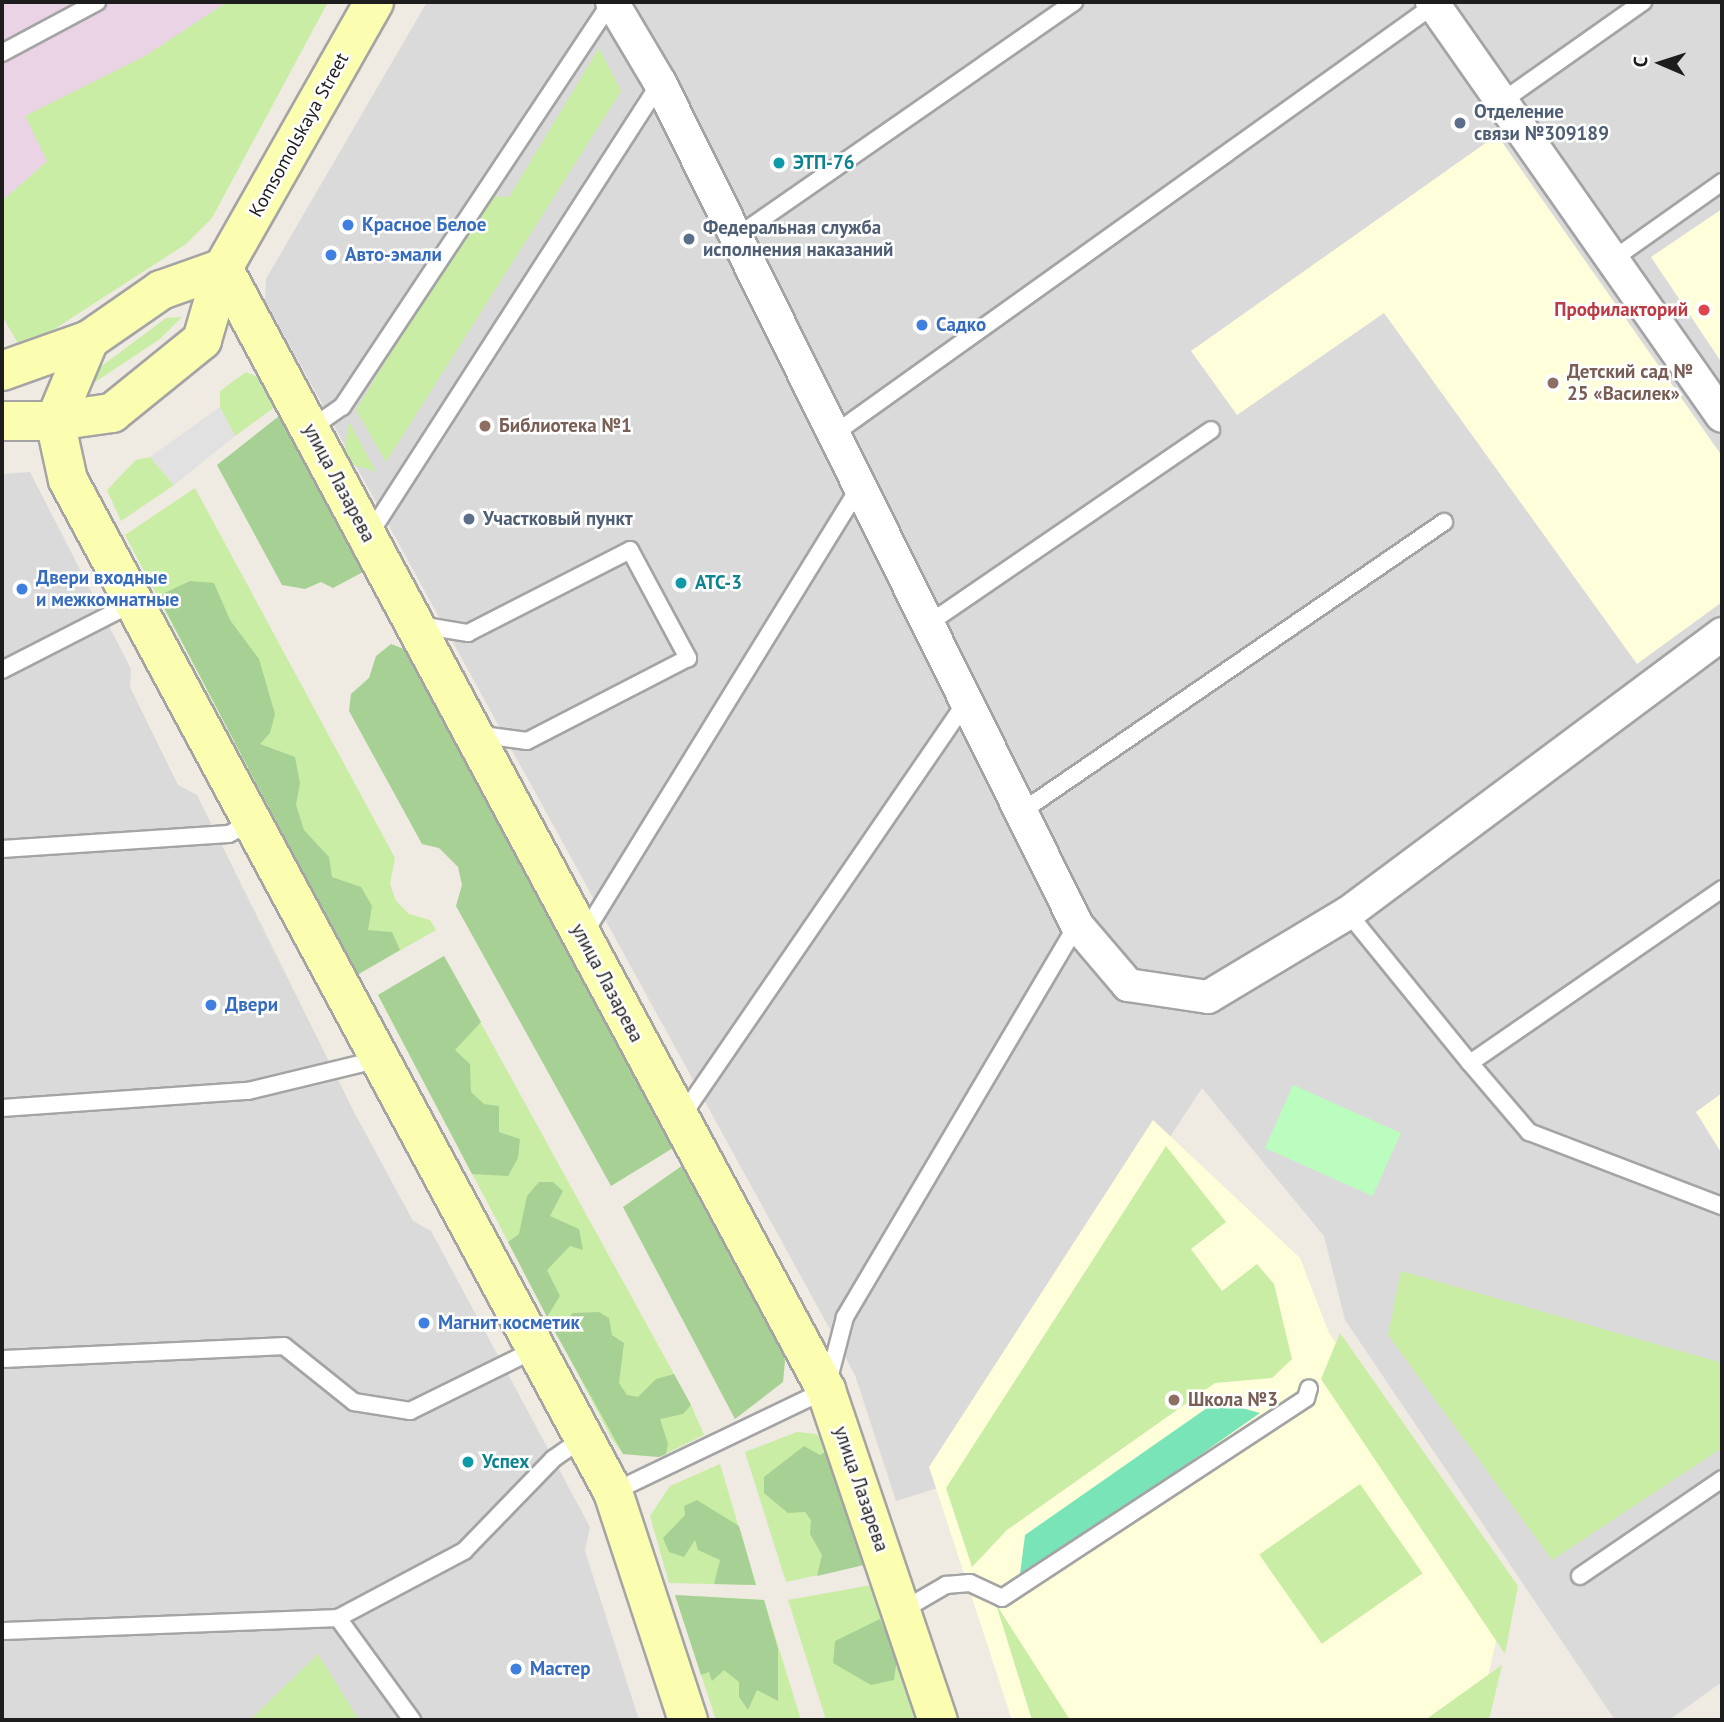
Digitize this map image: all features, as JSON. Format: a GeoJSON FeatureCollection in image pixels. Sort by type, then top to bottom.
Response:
{"type":"FeatureCollection","features":[{"type":"Feature","properties":{"kind":"main road","name":"Komsomolskaya Street"},"geometry":{"type":"LineString","coordinates":[[2,421],[55,421],[112,412],[202,340],[223,268],[374,2]]}},
{"type":"Feature","properties":{"kind":"main road"},"geometry":{"type":"LineString","coordinates":[[3,367],[89,340],[161,289],[223,268]]}},
{"type":"Feature","properties":{"kind":"main road","name":"улица Лазарева"},"geometry":{"type":"LineString","coordinates":[[223,268],[826,1390],[903,1610],[938,1720]]}},
{"type":"Feature","properties":{"kind":"main road"},"geometry":{"type":"LineString","coordinates":[[89,340],[55,421],[68,480],[613,1492],[688,1720]]}},
{"type":"Feature","properties":{"kind":"street"},"geometry":{"type":"LineString","coordinates":[[612,2],[660,83],[1077,925],[1128,985],[1208,997],[1348,913],[1722,634]]}},
{"type":"Feature","properties":{"kind":"street"},"geometry":{"type":"LineString","coordinates":[[1433,3],[1722,416]]}},
{"type":"Feature","properties":{"kind":"lane"},"geometry":{"type":"LineString","coordinates":[[2,53],[97,2]]}},
{"type":"Feature","properties":{"kind":"lane"},"geometry":{"type":"LineString","coordinates":[[310,429],[342,407],[612,2]]}},
{"type":"Feature","properties":{"kind":"lane"},"geometry":{"type":"LineString","coordinates":[[736,237],[1074,2]]}},
{"type":"Feature","properties":{"kind":"lane"},"geometry":{"type":"LineString","coordinates":[[1501,102],[1643,2]]}},
{"type":"Feature","properties":{"kind":"lane"},"geometry":{"type":"LineString","coordinates":[[834,434],[1433,3]]}},
{"type":"Feature","properties":{"kind":"lane"},"geometry":{"type":"LineString","coordinates":[[368,537],[660,83]]}},
{"type":"Feature","properties":{"kind":"lane"},"geometry":{"type":"LineString","coordinates":[[1612,260],[1722,182]]}},
{"type":"Feature","properties":{"kind":"lane"},"geometry":{"type":"LineString","coordinates":[[928,624],[1211,430]]}},
{"type":"Feature","properties":{"kind":"lane"},"geometry":{"type":"LineString","coordinates":[[583,937],[860,485]]}},
{"type":"Feature","properties":{"kind":"lane"},"geometry":{"type":"LineString","coordinates":[[1021,812],[1444,522]]}},
{"type":"Feature","properties":{"kind":"lane"},"geometry":{"type":"LineString","coordinates":[[415,624],[468,634],[630,550],[688,659],[527,741],[474,734]]}},
{"type":"Feature","properties":{"kind":"lane"},"geometry":{"type":"LineString","coordinates":[[2,670],[134,602]]}},
{"type":"Feature","properties":{"kind":"lane"},"geometry":{"type":"LineString","coordinates":[[680,1118],[966,702]]}},
{"type":"Feature","properties":{"kind":"lane"},"geometry":{"type":"LineString","coordinates":[[2,849],[229,834],[253,822]]}},
{"type":"Feature","properties":{"kind":"lane"},"geometry":{"type":"LineString","coordinates":[[1470,1063],[1722,889]]}},
{"type":"Feature","properties":{"kind":"lane"},"geometry":{"type":"LineString","coordinates":[[1348,913],[1529,1132],[1722,1206]]}},
{"type":"Feature","properties":{"kind":"lane"},"geometry":{"type":"LineString","coordinates":[[613,1492],[826,1390],[845,1317],[1077,925]]}},
{"type":"Feature","properties":{"kind":"lane"},"geometry":{"type":"LineString","coordinates":[[2,1108],[248,1091],[380,1059]]}},
{"type":"Feature","properties":{"kind":"lane"},"geometry":{"type":"LineString","coordinates":[[2,1359],[284,1346],[354,1402],[410,1411],[536,1349]]}},
{"type":"Feature","properties":{"kind":"lane"},"geometry":{"type":"LineString","coordinates":[[903,1610],[946,1585],[970,1583],[1002,1598],[1306,1398],[1309,1388]]}},
{"type":"Feature","properties":{"kind":"lane"},"geometry":{"type":"LineString","coordinates":[[2,1630],[338,1618],[464,1551],[553,1459],[584,1437]]}},
{"type":"Feature","properties":{"kind":"lane"},"geometry":{"type":"LineString","coordinates":[[1580,1576],[1722,1479]]}},
{"type":"Feature","properties":{"kind":"lane"},"geometry":{"type":"LineString","coordinates":[[338,1618],[412,1720]]}},
{"type":"Feature","properties":{"kind":"shaded area"},"geometry":{"type":"Polygon","coordinates":[[[2,2],[263,2],[2,209],[2,2]]]}},
{"type":"Feature","properties":{"kind":"shaded area"},"geometry":{"type":"Polygon","coordinates":[[[427,2],[1722,2],[1722,1682],[1669,1720],[1615,1720],[1345,1320],[1324,1236],[1202,1088],[941,1487],[896,1501],[855,1375],[265,300],[266,279],[427,2]]]}},
{"type":"Feature","properties":{"kind":"shaded area","name":"Детский сад № 25 «Василек»"},"geometry":{"type":"Polygon","coordinates":[[[1497,135],[1722,456],[1722,602],[1637,664],[1384,313],[1237,415],[1191,351],[1497,135]]]}},
{"type":"Feature","properties":{"kind":"shaded area","name":"Профилакторий"},"geometry":{"type":"Polygon","coordinates":[[[1722,209],[1722,363],[1651,257],[1722,209]]]}},
{"type":"Feature","properties":{"kind":"shaded area"},"geometry":{"type":"Polygon","coordinates":[[[220,407],[235,436],[174,485],[150,457],[220,407]]]}},
{"type":"Feature","properties":{"kind":"shaded area"},"geometry":{"type":"Polygon","coordinates":[[[30,472],[131,669],[130,687],[178,785],[197,795],[354,1112],[413,1221],[431,1231],[590,1527],[585,1551],[639,1720],[2,1720],[2,474],[30,472]]]}},
{"type":"Feature","properties":{"kind":"shaded area"},"geometry":{"type":"Polygon","coordinates":[[[1722,1093],[1722,1154],[1696,1112],[1722,1093]]]}},
{"type":"Feature","properties":{"kind":"shaded area","name":"Школа №3"},"geometry":{"type":"Polygon","coordinates":[[[1153,1120],[1300,1258],[1329,1333],[1508,1588],[1478,1720],[1012,1720],[929,1467],[1153,1120]]]}},
{"type":"Feature","properties":{"kind":"green space"},"geometry":{"type":"Polygon","coordinates":[[[227,2],[328,2],[212,218],[186,244],[22,350],[2,316],[2,201],[47,161],[25,116],[145,56],[227,2]]]}},
{"type":"Feature","properties":{"kind":"green space"},"geometry":{"type":"Polygon","coordinates":[[[599,48],[621,91],[386,462],[356,410],[486,196],[509,197],[599,48]]]}},
{"type":"Feature","properties":{"kind":"green space"},"geometry":{"type":"Polygon","coordinates":[[[182,317],[160,339],[89,386],[95,371],[166,318],[182,317]]]}},
{"type":"Feature","properties":{"kind":"green space"},"geometry":{"type":"Polygon","coordinates":[[[246,372],[265,380],[279,404],[235,436],[220,407],[220,391],[246,372]]]}},
{"type":"Feature","properties":{"kind":"green space"},"geometry":{"type":"Polygon","coordinates":[[[283,413],[365,566],[363,572],[333,588],[321,582],[305,589],[282,585],[217,465],[283,413]]]}},
{"type":"Feature","properties":{"kind":"green space"},"geometry":{"type":"Polygon","coordinates":[[[349,421],[376,472],[351,464],[344,453],[349,421]]]}},
{"type":"Feature","properties":{"kind":"green space"},"geometry":{"type":"Polygon","coordinates":[[[150,457],[174,485],[121,521],[107,490],[136,460],[150,457]]]}},
{"type":"Feature","properties":{"kind":"green space"},"geometry":{"type":"Polygon","coordinates":[[[195,488],[395,858],[390,884],[396,901],[409,914],[430,920],[436,930],[357,975],[125,535],[195,488]]]}},
{"type":"Feature","properties":{"kind":"green space"},"geometry":{"type":"Polygon","coordinates":[[[190,581],[214,583],[230,620],[259,659],[275,714],[270,733],[260,744],[295,757],[300,783],[296,805],[304,830],[329,857],[332,877],[361,887],[372,906],[368,930],[392,932],[400,950],[357,975],[158,596],[190,581]]]}},
{"type":"Feature","properties":{"kind":"green space"},"geometry":{"type":"Polygon","coordinates":[[[391,644],[412,652],[678,1145],[611,1186],[456,906],[462,885],[458,867],[439,848],[422,844],[349,711],[351,694],[369,678],[376,656],[391,644]]]}},
{"type":"Feature","properties":{"kind":"green space"},"geometry":{"type":"Polygon","coordinates":[[[444,956],[691,1405],[704,1435],[659,1457],[623,1454],[612,1439],[378,995],[444,956]]]}},
{"type":"Feature","properties":{"kind":"green space"},"geometry":{"type":"Polygon","coordinates":[[[444,956],[481,1022],[455,1050],[470,1064],[471,1092],[484,1104],[499,1106],[499,1132],[520,1139],[518,1158],[508,1176],[472,1174],[378,995],[444,956]]]}},
{"type":"Feature","properties":{"kind":"green space"},"geometry":{"type":"Polygon","coordinates":[[[1293,1085],[1401,1133],[1373,1196],[1265,1148],[1293,1085]]]}},
{"type":"Feature","properties":{"kind":"green space"},"geometry":{"type":"Polygon","coordinates":[[[1166,1146],[1226,1222],[1191,1249],[1222,1291],[1257,1264],[1274,1284],[1292,1359],[1272,1378],[1215,1383],[1007,1530],[972,1567],[946,1488],[1166,1146]]]}},
{"type":"Feature","properties":{"kind":"green space"},"geometry":{"type":"Polygon","coordinates":[[[686,1163],[779,1330],[785,1361],[783,1382],[735,1419],[623,1207],[686,1163]]]}},
{"type":"Feature","properties":{"kind":"green space"},"geometry":{"type":"Polygon","coordinates":[[[539,1182],[553,1182],[563,1191],[550,1216],[579,1229],[583,1250],[570,1246],[547,1270],[560,1296],[547,1317],[508,1242],[519,1234],[527,1196],[539,1182]]]}},
{"type":"Feature","properties":{"kind":"green space"},"geometry":{"type":"Polygon","coordinates":[[[1401,1271],[1722,1363],[1722,1448],[1552,1560],[1388,1335],[1401,1271]]]}},
{"type":"Feature","properties":{"kind":"green space"},"geometry":{"type":"Polygon","coordinates":[[[599,1312],[609,1318],[612,1335],[624,1343],[619,1383],[627,1395],[638,1397],[656,1379],[674,1374],[691,1405],[683,1414],[660,1419],[668,1444],[666,1454],[659,1457],[623,1454],[555,1332],[573,1313],[599,1312]]]}},
{"type":"Feature","properties":{"kind":"green space"},"geometry":{"type":"Polygon","coordinates":[[[1340,1333],[1518,1586],[1505,1654],[1321,1379],[1340,1333]]]}},
{"type":"Feature","properties":{"kind":"green space"},"geometry":{"type":"Polygon","coordinates":[[[1217,1401],[1260,1413],[1029,1575],[1020,1574],[1025,1535],[1217,1401]]]}},
{"type":"Feature","properties":{"kind":"green space"},"geometry":{"type":"Polygon","coordinates":[[[797,1432],[816,1434],[827,1444],[868,1564],[786,1582],[745,1452],[797,1432]]]}},
{"type":"Feature","properties":{"kind":"green space"},"geometry":{"type":"Polygon","coordinates":[[[804,1446],[820,1455],[829,1450],[868,1564],[817,1576],[822,1555],[810,1534],[811,1520],[805,1512],[788,1513],[764,1493],[764,1477],[804,1446]]]}},
{"type":"Feature","properties":{"kind":"green space"},"geometry":{"type":"Polygon","coordinates":[[[720,1464],[756,1585],[669,1583],[650,1516],[670,1486],[720,1464]]]}},
{"type":"Feature","properties":{"kind":"green space"},"geometry":{"type":"Polygon","coordinates":[[[1360,1484],[1423,1573],[1322,1644],[1259,1555],[1360,1484]]]}},
{"type":"Feature","properties":{"kind":"green space"},"geometry":{"type":"Polygon","coordinates":[[[697,1500],[739,1526],[756,1585],[714,1584],[720,1560],[698,1550],[695,1540],[684,1557],[669,1552],[663,1538],[685,1515],[684,1506],[697,1500]]]}},
{"type":"Feature","properties":{"kind":"green space"},"geometry":{"type":"Polygon","coordinates":[[[877,1584],[919,1720],[826,1720],[788,1600],[877,1584]]]}},
{"type":"Feature","properties":{"kind":"green space"},"geometry":{"type":"Polygon","coordinates":[[[675,1595],[764,1600],[801,1720],[716,1720],[675,1595]]]}},
{"type":"Feature","properties":{"kind":"green space"},"geometry":{"type":"Polygon","coordinates":[[[675,1595],[764,1600],[778,1649],[778,1701],[757,1690],[748,1710],[739,1697],[739,1682],[724,1670],[712,1681],[709,1672],[701,1675],[675,1595]]]}},
{"type":"Feature","properties":{"kind":"green space"},"geometry":{"type":"Polygon","coordinates":[[[996,1604],[1070,1720],[1032,1720],[996,1604]]]}},
{"type":"Feature","properties":{"kind":"green space"},"geometry":{"type":"Polygon","coordinates":[[[880,1619],[897,1658],[894,1680],[871,1685],[833,1663],[835,1641],[880,1619]]]}},
{"type":"Feature","properties":{"kind":"green space"},"geometry":{"type":"Polygon","coordinates":[[[318,1654],[359,1720],[250,1720],[318,1654]]]}},
{"type":"Feature","properties":{"kind":"green space"},"geometry":{"type":"Polygon","coordinates":[[[1502,1665],[1489,1720],[1425,1720],[1502,1665]]]}},
{"type":"Feature","properties":{"kind":"place","name":"Отделение связи №309189"},"geometry":{"type":"Point","coordinates":[1460,123]}},
{"type":"Feature","properties":{"kind":"place","name":"ЭТП-76"},"geometry":{"type":"Point","coordinates":[779,163]}},
{"type":"Feature","properties":{"kind":"place","name":"Красное Белое"},"geometry":{"type":"Point","coordinates":[348,225]}},
{"type":"Feature","properties":{"kind":"place","name":"Федеральная служба исполнения наказаний"},"geometry":{"type":"Point","coordinates":[689,239]}},
{"type":"Feature","properties":{"kind":"place","name":"Авто-эмали"},"geometry":{"type":"Point","coordinates":[331,255]}},
{"type":"Feature","properties":{"kind":"place","name":"Профилакторий"},"geometry":{"type":"Point","coordinates":[1704,310]}},
{"type":"Feature","properties":{"kind":"place","name":"Садко"},"geometry":{"type":"Point","coordinates":[922,325]}},
{"type":"Feature","properties":{"kind":"place","name":"Детский сад № 25 «Василек»"},"geometry":{"type":"Point","coordinates":[1553,383]}},
{"type":"Feature","properties":{"kind":"place","name":"Библиотека №1"},"geometry":{"type":"Point","coordinates":[485,426]}},
{"type":"Feature","properties":{"kind":"place","name":"Участковый пункт"},"geometry":{"type":"Point","coordinates":[469,519]}},
{"type":"Feature","properties":{"kind":"place","name":"АТС-3"},"geometry":{"type":"Point","coordinates":[681,583]}},
{"type":"Feature","properties":{"kind":"place","name":"Двери входные и межкомнатные"},"geometry":{"type":"Point","coordinates":[22,589]}},
{"type":"Feature","properties":{"kind":"place","name":"Двери"},"geometry":{"type":"Point","coordinates":[211,1005]}},
{"type":"Feature","properties":{"kind":"place","name":"Магнит косметик"},"geometry":{"type":"Point","coordinates":[424,1323]}},
{"type":"Feature","properties":{"kind":"place","name":"Школа №3"},"geometry":{"type":"Point","coordinates":[1174,1400]}},
{"type":"Feature","properties":{"kind":"place","name":"Успех"},"geometry":{"type":"Point","coordinates":[468,1462]}},
{"type":"Feature","properties":{"kind":"place","name":"Мастер"},"geometry":{"type":"Point","coordinates":[516,1669]}}]}
